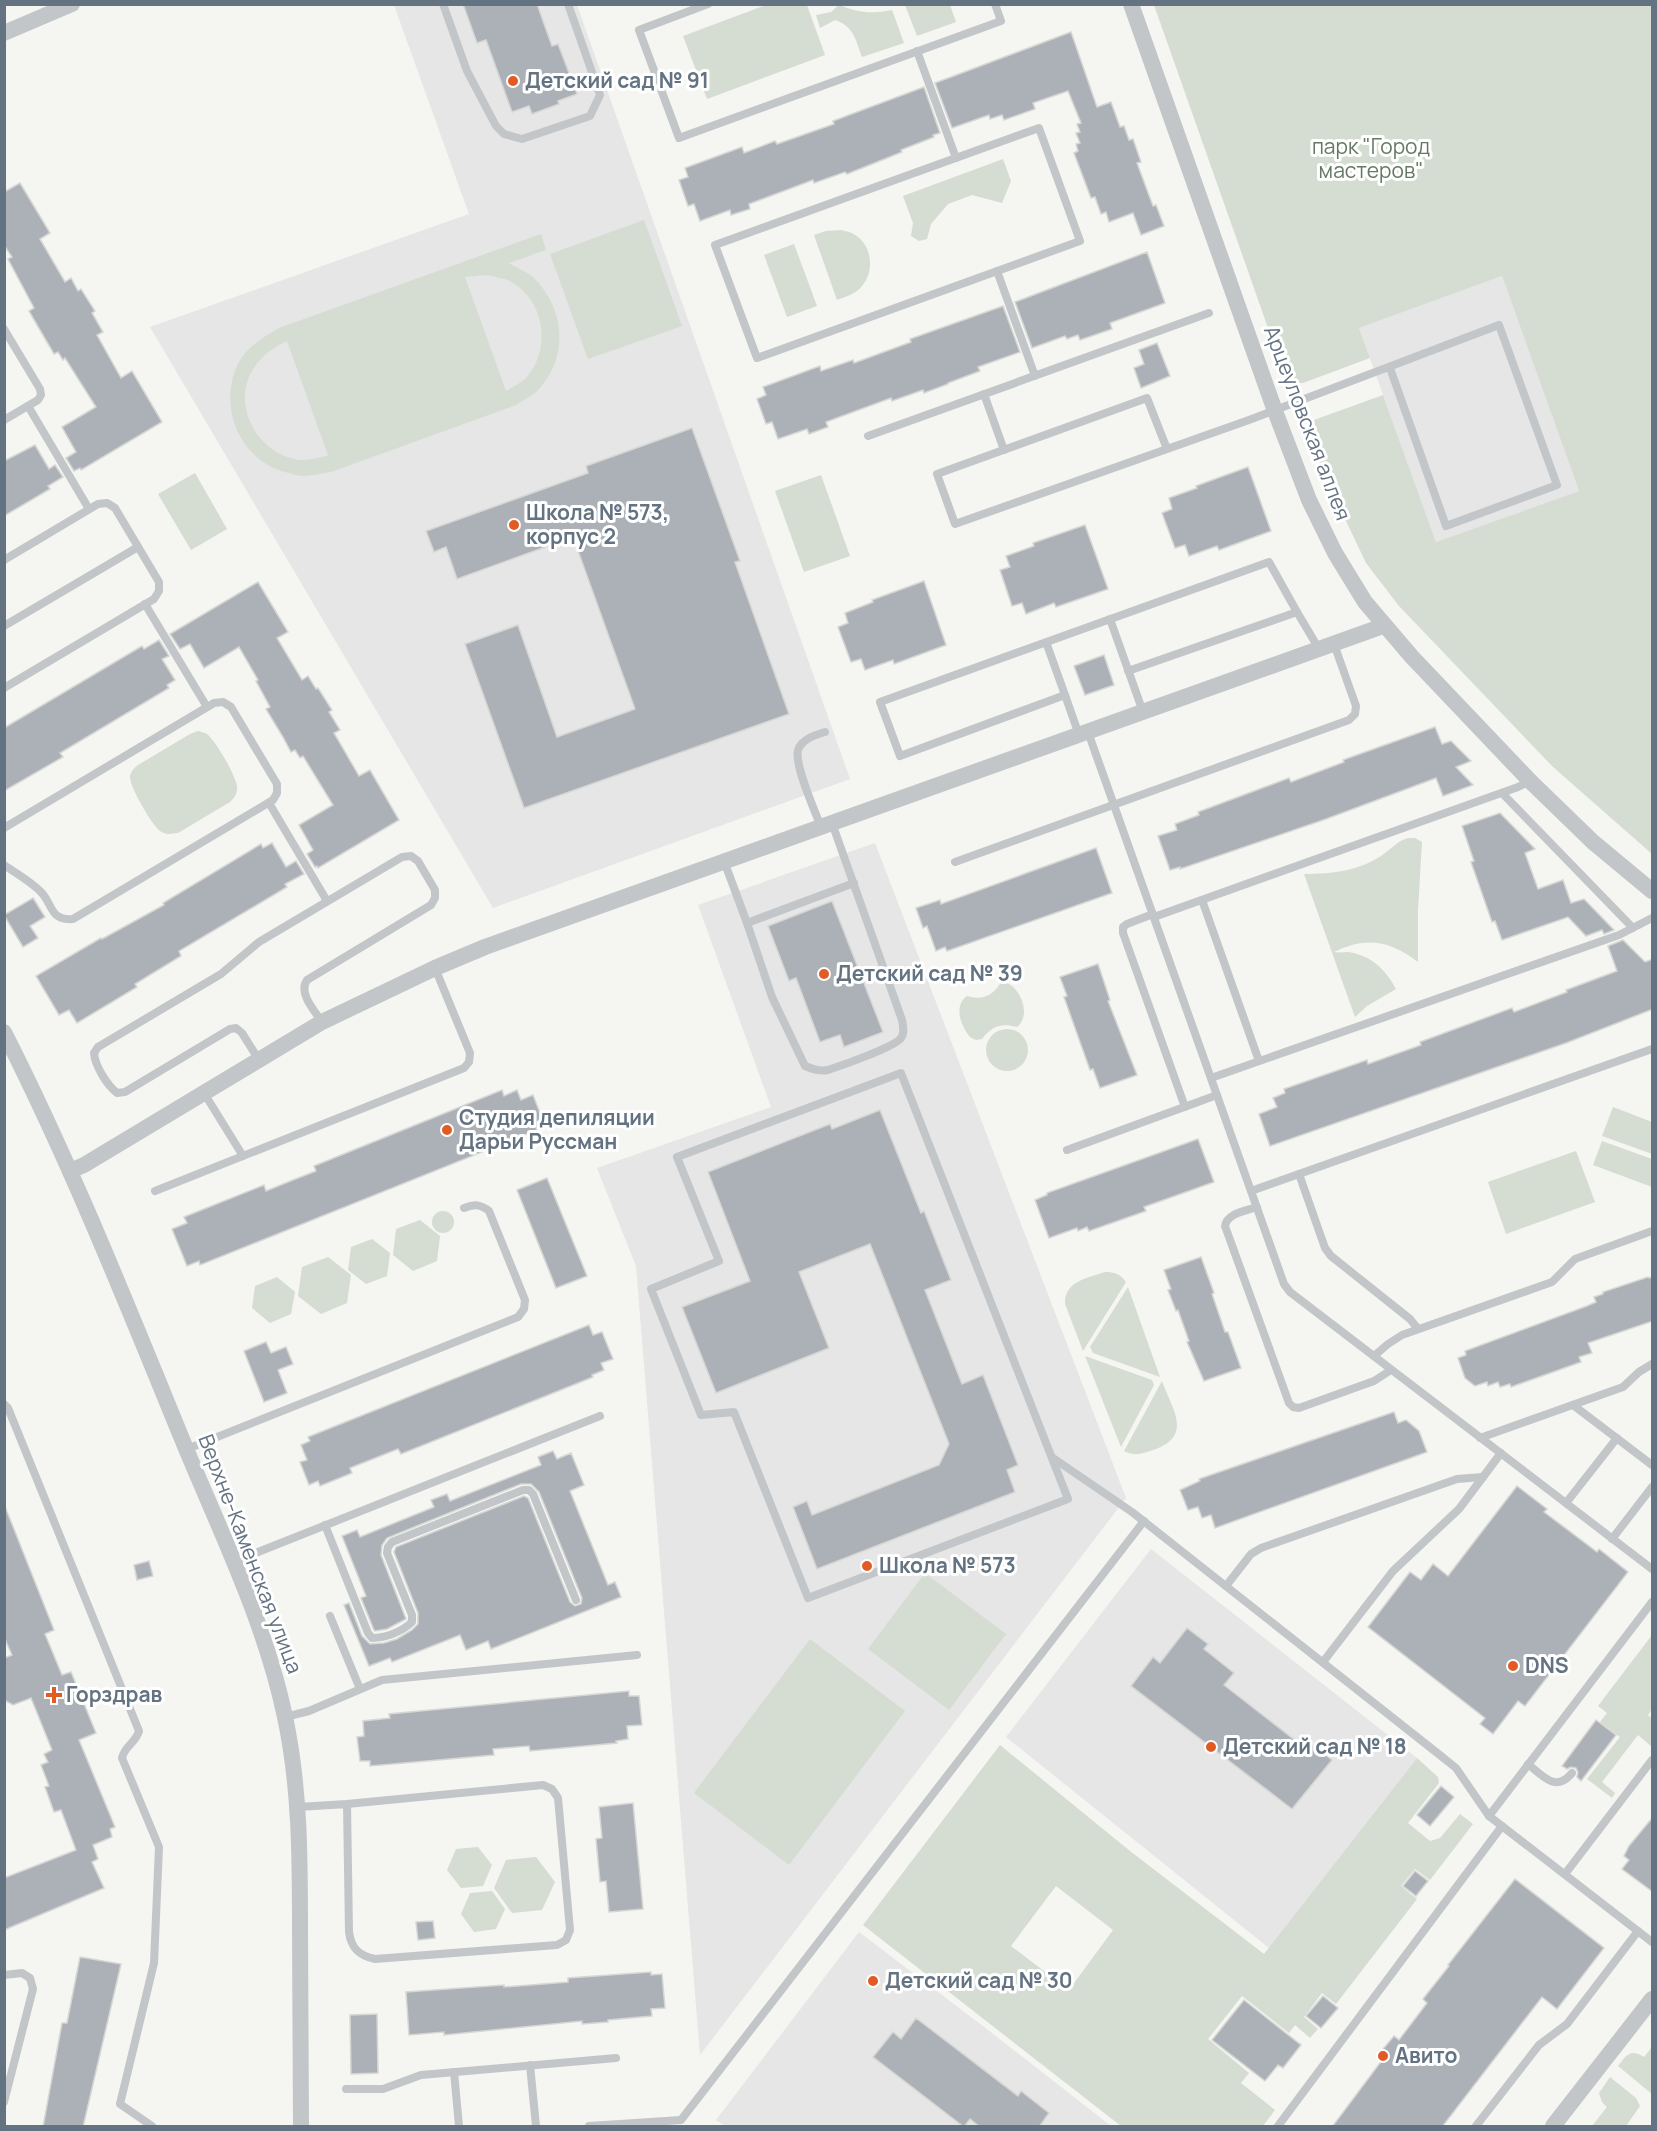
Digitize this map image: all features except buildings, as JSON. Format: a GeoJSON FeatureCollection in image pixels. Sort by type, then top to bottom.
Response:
{"type":"FeatureCollection","features":[{"type":"Feature","properties":{"kind":"street"},"geometry":{"type":"LineString","coordinates":[[4,33],[72,4]]}},
{"type":"Feature","properties":{"kind":"street","name":"Арцеуловская аллея"},"geometry":{"type":"LineString","coordinates":[[1131,4],[1275,411],[1309,500],[1335,553],[1365,602],[1383,626],[1530,781],[1593,842],[1653,891]]}},
{"type":"Feature","properties":{"kind":"street"},"geometry":{"type":"LineString","coordinates":[[70,1171],[84,1165],[322,1022],[484,947],[1383,626]]}},
{"type":"Feature","properties":{"kind":"street","name":"Верхне-Каменская улица"},"geometry":{"type":"LineString","coordinates":[[4,1032],[70,1171],[187,1449],[274,1670],[285,1717],[298,1807],[301,2127]]}},
{"type":"Feature","properties":{"kind":"street"},"geometry":{"type":"LineString","coordinates":[[1553,2127],[1653,1999]]}},
{"type":"Feature","properties":{"kind":"lane"},"geometry":{"type":"LineString","coordinates":[[443,4],[467,71],[495,126],[504,134],[522,139],[590,116],[600,94],[568,4]]}},
{"type":"Feature","properties":{"kind":"lane"},"geometry":{"type":"LineString","coordinates":[[708,4],[639,30],[679,138],[1001,21],[996,4]]}},
{"type":"Feature","properties":{"kind":"lane"},"geometry":{"type":"LineString","coordinates":[[917,51],[956,158]]}},
{"type":"Feature","properties":{"kind":"lane"},"geometry":{"type":"LineString","coordinates":[[1039,128],[1080,241],[997,271],[757,358],[716,245],[1039,128]]}},
{"type":"Feature","properties":{"kind":"lane"},"geometry":{"type":"LineString","coordinates":[[997,271],[1035,376]]}},
{"type":"Feature","properties":{"kind":"lane"},"geometry":{"type":"LineString","coordinates":[[868,436],[1209,313]]}},
{"type":"Feature","properties":{"kind":"lane"},"geometry":{"type":"LineString","coordinates":[[1167,449],[1148,398],[937,474],[955,524],[1275,411],[1498,325],[1557,485],[1446,526],[1390,368]]}},
{"type":"Feature","properties":{"kind":"lane"},"geometry":{"type":"LineString","coordinates":[[4,329],[40,389],[41,395],[38,400],[4,420]]}},
{"type":"Feature","properties":{"kind":"lane"},"geometry":{"type":"LineString","coordinates":[[984,394],[1004,450]]}},
{"type":"Feature","properties":{"kind":"lane"},"geometry":{"type":"LineString","coordinates":[[27,406],[89,509]]}},
{"type":"Feature","properties":{"kind":"lane"},"geometry":{"type":"LineString","coordinates":[[4,560],[98,504],[107,503],[115,508],[159,582],[159,591],[154,599],[4,688]]}},
{"type":"Feature","properties":{"kind":"lane"},"geometry":{"type":"LineString","coordinates":[[4,626],[138,547]]}},
{"type":"Feature","properties":{"kind":"lane"},"geometry":{"type":"LineString","coordinates":[[955,862],[1349,720],[1355,714],[1356,706],[1326,646],[1297,612],[1269,562],[880,702],[900,756],[1065,695]]}},
{"type":"Feature","properties":{"kind":"lane"},"geometry":{"type":"LineString","coordinates":[[145,604],[207,707]]}},
{"type":"Feature","properties":{"kind":"lane"},"geometry":{"type":"LineString","coordinates":[[1128,671],[1297,612]]}},
{"type":"Feature","properties":{"kind":"lane"},"geometry":{"type":"LineString","coordinates":[[1110,619],[1143,712]]}},
{"type":"Feature","properties":{"kind":"lane"},"geometry":{"type":"LineString","coordinates":[[1046,642],[1065,695],[1114,806],[1284,1284],[1290,1292],[1653,1569]]}},
{"type":"Feature","properties":{"kind":"lane"},"geometry":{"type":"LineString","coordinates":[[4,828],[214,703],[223,702],[231,707],[277,784],[278,793],[269,803],[73,919],[63,920],[54,914],[41,891],[4,866]]}},
{"type":"Feature","properties":{"kind":"lane"},"geometry":{"type":"LineString","coordinates":[[724,861],[772,997],[805,1066],[814,1070],[826,1070],[891,1047],[901,1039],[904,1032],[902,1020],[854,883],[797,762],[798,748],[808,738],[825,732]]}},
{"type":"Feature","properties":{"kind":"lane"},"geometry":{"type":"LineString","coordinates":[[1185,1107],[1123,933],[1123,927],[1502,793],[1530,781]]}},
{"type":"Feature","properties":{"kind":"lane"},"geometry":{"type":"LineString","coordinates":[[1502,793],[1633,928]]}},
{"type":"Feature","properties":{"kind":"lane"},"geometry":{"type":"LineString","coordinates":[[269,803],[327,901]]}},
{"type":"Feature","properties":{"kind":"lane"},"geometry":{"type":"LineString","coordinates":[[259,1060],[242,1033],[236,1029],[230,1029],[125,1092],[117,1093],[112,1089],[95,1060],[94,1053],[98,1047],[221,974],[259,942],[402,857],[411,856],[418,861],[435,890],[435,898],[431,905],[307,980],[303,985],[304,992],[322,1022]]}},
{"type":"Feature","properties":{"kind":"lane"},"geometry":{"type":"LineString","coordinates":[[747,923],[854,883]]}},
{"type":"Feature","properties":{"kind":"lane"},"geometry":{"type":"LineString","coordinates":[[1202,900],[1259,1061]]}},
{"type":"Feature","properties":{"kind":"lane"},"geometry":{"type":"LineString","coordinates":[[1211,1078],[1633,928],[1653,918]]}},
{"type":"Feature","properties":{"kind":"lane"},"geometry":{"type":"LineString","coordinates":[[155,1191],[464,1068],[469,1062],[470,1053],[435,968]]}},
{"type":"Feature","properties":{"kind":"lane"},"geometry":{"type":"LineString","coordinates":[[1251,1191],[1653,1049]]}},
{"type":"Feature","properties":{"kind":"lane"},"geometry":{"type":"LineString","coordinates":[[1052,1458],[1068,1499],[808,1598],[734,1412],[701,1415],[651,1289],[719,1261],[677,1157],[900,1073],[1052,1458],[1144,1521],[1456,1768],[1489,1816],[1653,1942]]}},
{"type":"Feature","properties":{"kind":"lane"},"geometry":{"type":"LineString","coordinates":[[204,1093],[243,1156]]}},
{"type":"Feature","properties":{"kind":"lane"},"geometry":{"type":"LineString","coordinates":[[1067,1150],[1217,1095]]}},
{"type":"Feature","properties":{"kind":"lane"},"geometry":{"type":"LineString","coordinates":[[1299,1174],[1325,1248],[1331,1256],[1410,1319],[1418,1329]]}},
{"type":"Feature","properties":{"kind":"lane"},"geometry":{"type":"LineString","coordinates":[[187,1449],[518,1317],[524,1309],[525,1300],[489,1212],[482,1205],[464,1208]]}},
{"type":"Feature","properties":{"kind":"lane"},"geometry":{"type":"LineString","coordinates":[[1257,1207],[1230,1217],[1226,1221],[1226,1226],[1289,1403],[1299,1408],[1374,1381],[1391,1370]]}},
{"type":"Feature","properties":{"kind":"lane"},"geometry":{"type":"LineString","coordinates":[[1374,1356],[1402,1335],[1552,1282],[1575,1259],[1653,1231]]}},
{"type":"Feature","properties":{"kind":"lane"},"geometry":{"type":"LineString","coordinates":[[1480,1438],[1623,1387],[1639,1372],[1653,1364]]}},
{"type":"Feature","properties":{"kind":"lane"},"geometry":{"type":"LineString","coordinates":[[4,1404],[8,1408],[139,1731],[136,1739],[124,1750],[122,1758],[159,1847],[154,1951],[120,2104],[152,2127]]}},
{"type":"Feature","properties":{"kind":"lane"},"geometry":{"type":"LineString","coordinates":[[1573,1405],[1653,1466]]}},
{"type":"Feature","properties":{"kind":"lane"},"geometry":{"type":"LineString","coordinates":[[233,1562],[600,1416]]}},
{"type":"Feature","properties":{"kind":"lane"},"geometry":{"type":"LineString","coordinates":[[1566,1503],[1617,1438]]}},
{"type":"Feature","properties":{"kind":"lane"},"geometry":{"type":"LineString","coordinates":[[1323,1662],[1393,1570],[1459,1509],[1501,1453]]}},
{"type":"Feature","properties":{"kind":"lane"},"geometry":{"type":"LineString","coordinates":[[1226,1586],[1251,1554],[1261,1548],[1457,1479],[1483,1477]]}},
{"type":"Feature","properties":{"kind":"lane"},"geometry":{"type":"LineString","coordinates":[[1612,1539],[1653,1487]]}},
{"type":"Feature","properties":{"kind":"lane"},"geometry":{"type":"LineString","coordinates":[[325,1525],[372,1638],[380,1638],[398,1631],[412,1622],[412,1615],[387,1553],[392,1542],[523,1490],[529,1490],[533,1494],[576,1600]]}},
{"type":"Feature","properties":{"kind":"lane"},"geometry":{"type":"LineString","coordinates":[[681,2120],[1144,1521]]}},
{"type":"Feature","properties":{"kind":"lane"},"geometry":{"type":"LineString","coordinates":[[1489,1816],[1653,1602]]}},
{"type":"Feature","properties":{"kind":"lane"},"geometry":{"type":"LineString","coordinates":[[330,1616],[360,1689]]}},
{"type":"Feature","properties":{"kind":"lane"},"geometry":{"type":"LineString","coordinates":[[285,1717],[309,1711],[382,1680],[637,1655]]}},
{"type":"Feature","properties":{"kind":"lane"},"geometry":{"type":"LineString","coordinates":[[1565,1874],[1653,1760]]}},
{"type":"Feature","properties":{"kind":"lane"},"geometry":{"type":"LineString","coordinates":[[1528,1764],[1551,1782],[1559,1784],[1567,1780],[1572,1773]]}},
{"type":"Feature","properties":{"kind":"lane"},"geometry":{"type":"LineString","coordinates":[[298,1807],[543,1785],[552,1789],[558,1798],[570,1930],[566,1940],[557,1945],[375,1959],[365,1957],[356,1951],[350,1942],[347,1804]]}},
{"type":"Feature","properties":{"kind":"lane"},"geometry":{"type":"LineString","coordinates":[[1278,2127],[1502,1826]]}},
{"type":"Feature","properties":{"kind":"lane"},"geometry":{"type":"LineString","coordinates":[[1476,2127],[1539,2045],[1567,2024],[1638,1931]]}},
{"type":"Feature","properties":{"kind":"lane"},"geometry":{"type":"LineString","coordinates":[[4,1976],[11,1973],[22,1973],[30,1978],[33,1989],[4,2102]]}},
{"type":"Feature","properties":{"kind":"lane"},"geometry":{"type":"LineString","coordinates":[[346,2089],[383,2089],[421,2075],[616,2058]]}},
{"type":"Feature","properties":{"kind":"lane"},"geometry":{"type":"LineString","coordinates":[[530,2065],[536,2127]]}},
{"type":"Feature","properties":{"kind":"lane"},"geometry":{"type":"LineString","coordinates":[[454,2072],[459,2127]]}},
{"type":"Feature","properties":{"kind":"lane"},"geometry":{"type":"LineString","coordinates":[[589,2127],[681,2120],[689,2127]]}},
{"type":"Feature","properties":{"kind":"shaded area","name":"Школа № 573, корпус 2"},"geometry":{"type":"Polygon","coordinates":[[[394,5],[577,5],[850,779],[493,908],[150,327],[469,214],[394,5]]]}},
{"type":"Feature","properties":{"kind":"shaded area"},"geometry":{"type":"Polygon","coordinates":[[[1502,276],[1579,491],[1436,542],[1359,328],[1502,276]]]}},
{"type":"Feature","properties":{"kind":"shaded area","name":"Школа № 573"},"geometry":{"type":"Polygon","coordinates":[[[875,843],[1126,1498],[700,2055],[636,1266],[597,1168],[771,1107],[698,905],[875,843]]]}},
{"type":"Feature","properties":{"kind":"shaded area","name":"Детский сад № 18"},"geometry":{"type":"Polygon","coordinates":[[[1151,1549],[1417,1758],[1269,1948],[1006,1737],[1151,1549]]]}},
{"type":"Feature","properties":{"kind":"shaded area","name":"Детский сад № 30"},"geometry":{"type":"Polygon","coordinates":[[[859,1932],[1111,2126],[725,2126],[716,2120],[859,1932]]]}},
{"type":"Feature","properties":{"kind":"green space"},"geometry":{"type":"Polygon","coordinates":[[[769,4],[807,5],[825,55],[707,99],[683,36],[769,4]]]}},
{"type":"Feature","properties":{"kind":"green space"},"geometry":{"type":"Polygon","coordinates":[[[839,5],[865,12],[892,10],[904,43],[862,57],[853,35],[846,26],[835,20],[820,28],[816,15],[831,12],[839,5]]]}},
{"type":"Feature","properties":{"kind":"green space"},"geometry":{"type":"Polygon","coordinates":[[[905,5],[950,5],[956,22],[917,36],[905,5]]]}},
{"type":"Feature","properties":{"kind":"green space","name":"парк \"Город мастеров\""},"geometry":{"type":"Polygon","coordinates":[[[1154,5],[1652,5],[1652,854],[1552,766],[1399,606],[1366,563],[1326,479],[1308,433],[1307,426],[1314,420],[1383,395],[1436,542],[1579,491],[1502,276],[1359,328],[1370,358],[1303,383],[1293,383],[1285,376],[1154,5]]]}},
{"type":"Feature","properties":{"kind":"green space"},"geometry":{"type":"Polygon","coordinates":[[[1003,159],[1011,181],[1002,203],[972,195],[948,204],[931,224],[927,239],[919,241],[911,236],[913,223],[903,196],[1003,159]]]}},
{"type":"Feature","properties":{"kind":"green space"},"geometry":{"type":"Polygon","coordinates":[[[644,220],[682,326],[588,359],[550,254],[644,220]]]}},
{"type":"Feature","properties":{"kind":"green space"},"geometry":{"type":"Polygon","coordinates":[[[841,230],[861,239],[868,252],[870,266],[866,280],[860,288],[837,300],[814,235],[841,230]]]}},
{"type":"Feature","properties":{"kind":"green space"},"geometry":{"type":"Polygon","coordinates":[[[541,234],[546,250],[509,263],[533,277],[544,289],[557,317],[559,347],[549,376],[537,391],[516,405],[331,472],[301,476],[270,466],[256,457],[246,445],[232,416],[231,384],[239,361],[254,345],[279,328],[541,234]],[[487,275],[465,277],[506,391],[524,380],[534,366],[542,340],[541,326],[531,300],[522,289],[510,281],[487,275]],[[287,341],[267,353],[252,371],[246,386],[245,401],[248,416],[263,441],[275,451],[304,460],[327,456],[328,455],[287,341]]]}},
{"type":"Feature","properties":{"kind":"green space"},"geometry":{"type":"Polygon","coordinates":[[[794,244],[817,306],[787,317],[764,255],[794,244]]]}},
{"type":"Feature","properties":{"kind":"green space"},"geometry":{"type":"Polygon","coordinates":[[[195,473],[227,529],[191,550],[158,494],[195,473]]]}},
{"type":"Feature","properties":{"kind":"green space"},"geometry":{"type":"Polygon","coordinates":[[[821,475],[850,556],[804,572],[775,491],[821,475]]]}},
{"type":"Feature","properties":{"kind":"green space"},"geometry":{"type":"Polygon","coordinates":[[[198,731],[207,734],[221,752],[237,784],[236,793],[230,802],[178,833],[164,833],[156,827],[142,805],[133,788],[130,774],[138,765],[198,731]]]}},
{"type":"Feature","properties":{"kind":"green space"},"geometry":{"type":"Polygon","coordinates":[[[1415,838],[1422,842],[1418,962],[1398,949],[1378,943],[1357,944],[1334,952],[1348,952],[1371,960],[1388,976],[1396,989],[1367,1006],[1355,1017],[1304,874],[1356,868],[1376,859],[1398,842],[1415,838]]]}},
{"type":"Feature","properties":{"kind":"green space"},"geometry":{"type":"Polygon","coordinates":[[[1007,983],[1017,991],[1023,1004],[1021,1022],[1017,1027],[1006,1025],[997,1027],[989,1031],[982,1039],[976,1040],[970,1037],[960,1016],[959,1010],[963,1000],[967,996],[977,998],[986,996],[1000,984],[1007,983]]]}},
{"type":"Feature","properties":{"kind":"green space"},"geometry":{"type":"Polygon","coordinates":[[[1007,1029],[1015,1030],[1022,1035],[1027,1042],[1027,1058],[1022,1065],[1015,1070],[1007,1071],[999,1070],[992,1065],[987,1058],[986,1050],[987,1042],[992,1035],[999,1030],[1007,1029]]]}},
{"type":"Feature","properties":{"kind":"green space"},"geometry":{"type":"Polygon","coordinates":[[[1613,1107],[1652,1122],[1652,1154],[1602,1136],[1613,1107]]]}},
{"type":"Feature","properties":{"kind":"green space"},"geometry":{"type":"Polygon","coordinates":[[[1602,1141],[1652,1159],[1652,1187],[1593,1165],[1602,1141]]]}},
{"type":"Feature","properties":{"kind":"green space"},"geometry":{"type":"Polygon","coordinates":[[[1576,1151],[1595,1202],[1506,1234],[1488,1182],[1576,1151]]]}},
{"type":"Feature","properties":{"kind":"green space"},"geometry":{"type":"Polygon","coordinates":[[[443,1211],[451,1214],[454,1222],[451,1230],[443,1233],[435,1230],[432,1222],[435,1214],[443,1211]]]}},
{"type":"Feature","properties":{"kind":"green space"},"geometry":{"type":"Polygon","coordinates":[[[420,1220],[440,1236],[437,1261],[413,1271],[393,1255],[396,1229],[420,1220]]]}},
{"type":"Feature","properties":{"kind":"green space"},"geometry":{"type":"Polygon","coordinates":[[[372,1239],[390,1253],[387,1276],[366,1284],[348,1270],[351,1247],[372,1239]]]}},
{"type":"Feature","properties":{"kind":"green space"},"geometry":{"type":"Polygon","coordinates":[[[328,1257],[351,1275],[347,1303],[321,1314],[298,1296],[302,1267],[328,1257]]]}},
{"type":"Feature","properties":{"kind":"green space"},"geometry":{"type":"Polygon","coordinates":[[[1105,1272],[1117,1274],[1126,1282],[1083,1351],[1065,1304],[1066,1296],[1073,1285],[1105,1272]]]}},
{"type":"Feature","properties":{"kind":"green space"},"geometry":{"type":"Polygon","coordinates":[[[277,1277],[295,1292],[291,1314],[270,1323],[252,1308],[255,1286],[277,1277]]]}},
{"type":"Feature","properties":{"kind":"green space"},"geometry":{"type":"Polygon","coordinates":[[[1128,1287],[1160,1377],[1093,1353],[1090,1347],[1128,1287]]]}},
{"type":"Feature","properties":{"kind":"green space"},"geometry":{"type":"Polygon","coordinates":[[[1085,1356],[1152,1380],[1154,1385],[1121,1447],[1085,1356]]]}},
{"type":"Feature","properties":{"kind":"green space"},"geometry":{"type":"Polygon","coordinates":[[[1162,1381],[1177,1420],[1174,1436],[1167,1443],[1144,1453],[1132,1454],[1124,1451],[1162,1381]]]}},
{"type":"Feature","properties":{"kind":"green space"},"geometry":{"type":"Polygon","coordinates":[[[925,1573],[1006,1634],[949,1710],[868,1649],[925,1573]]]}},
{"type":"Feature","properties":{"kind":"green space"},"geometry":{"type":"Polygon","coordinates":[[[1652,1635],[1652,1709],[1648,1715],[1652,1719],[1652,1744],[1651,1746],[1638,1735],[1602,1782],[1615,1793],[1612,1798],[1587,1779],[1620,1737],[1600,1722],[1607,1713],[1598,1706],[1652,1635]]]}},
{"type":"Feature","properties":{"kind":"green space"},"geometry":{"type":"Polygon","coordinates":[[[810,1639],[905,1711],[789,1865],[694,1793],[810,1639]]]}},
{"type":"Feature","properties":{"kind":"green space"},"geometry":{"type":"Polygon","coordinates":[[[1000,1745],[1130,1851],[1264,1954],[1417,1758],[1438,1777],[1439,1783],[1408,1823],[1430,1841],[1440,1838],[1460,1814],[1473,1824],[1430,1880],[1415,1869],[1401,1886],[1417,1899],[1336,2004],[1322,1993],[1304,2017],[1318,2029],[1310,2038],[1295,2025],[1289,2033],[1242,1996],[1208,2039],[1249,2073],[1241,2083],[1275,2110],[1263,2126],[1121,2126],[863,1925],[1000,1745]],[[1056,1886],[1011,1946],[1069,1990],[1113,1930],[1056,1886]]]}},
{"type":"Feature","properties":{"kind":"green space"},"geometry":{"type":"Polygon","coordinates":[[[478,1847],[492,1865],[483,1886],[461,1888],[447,1870],[456,1849],[478,1847]]]}},
{"type":"Feature","properties":{"kind":"green space"},"geometry":{"type":"Polygon","coordinates":[[[536,1857],[555,1882],[542,1910],[512,1913],[494,1888],[506,1860],[536,1857]]]}},
{"type":"Feature","properties":{"kind":"green space"},"geometry":{"type":"Polygon","coordinates":[[[492,1891],[505,1909],[496,1929],[474,1932],[461,1914],[470,1893],[492,1891]]]}},
{"type":"Feature","properties":{"kind":"green space"},"geometry":{"type":"Polygon","coordinates":[[[1652,2047],[1652,2094],[1618,2066],[1629,2054],[1636,2053],[1644,2057],[1652,2047]]]}},
{"type":"Feature","properties":{"kind":"green space"},"geometry":{"type":"Polygon","coordinates":[[[1610,2077],[1636,2098],[1640,2106],[1626,2126],[1592,2126],[1607,2107],[1602,2102],[1599,2093],[1610,2077]]]}},
{"type":"Feature","properties":{"kind":"place","name":"Детский сад № 91"},"geometry":{"type":"Point","coordinates":[513,81]}},
{"type":"Feature","properties":{"kind":"place","name":"Школа № 573, корпус 2"},"geometry":{"type":"Point","coordinates":[514,525]}},
{"type":"Feature","properties":{"kind":"place","name":"Детский сад № 39"},"geometry":{"type":"Point","coordinates":[824,974]}},
{"type":"Feature","properties":{"kind":"place","name":"Студия депиляции Дарьи Руссман"},"geometry":{"type":"Point","coordinates":[447,1130]}},
{"type":"Feature","properties":{"kind":"place","name":"Школа № 573"},"geometry":{"type":"Point","coordinates":[867,1566]}},
{"type":"Feature","properties":{"kind":"place","name":"DNS"},"geometry":{"type":"Point","coordinates":[1513,1666]}},
{"type":"Feature","properties":{"kind":"place","name":"Горздрав"},"geometry":{"type":"Point","coordinates":[54,1695]}},
{"type":"Feature","properties":{"kind":"place","name":"Детский сад № 18"},"geometry":{"type":"Point","coordinates":[1211,1747]}},
{"type":"Feature","properties":{"kind":"place","name":"Детский сад № 30"},"geometry":{"type":"Point","coordinates":[873,1981]}},
{"type":"Feature","properties":{"kind":"place","name":"Авито"},"geometry":{"type":"Point","coordinates":[1383,2056]}}]}
